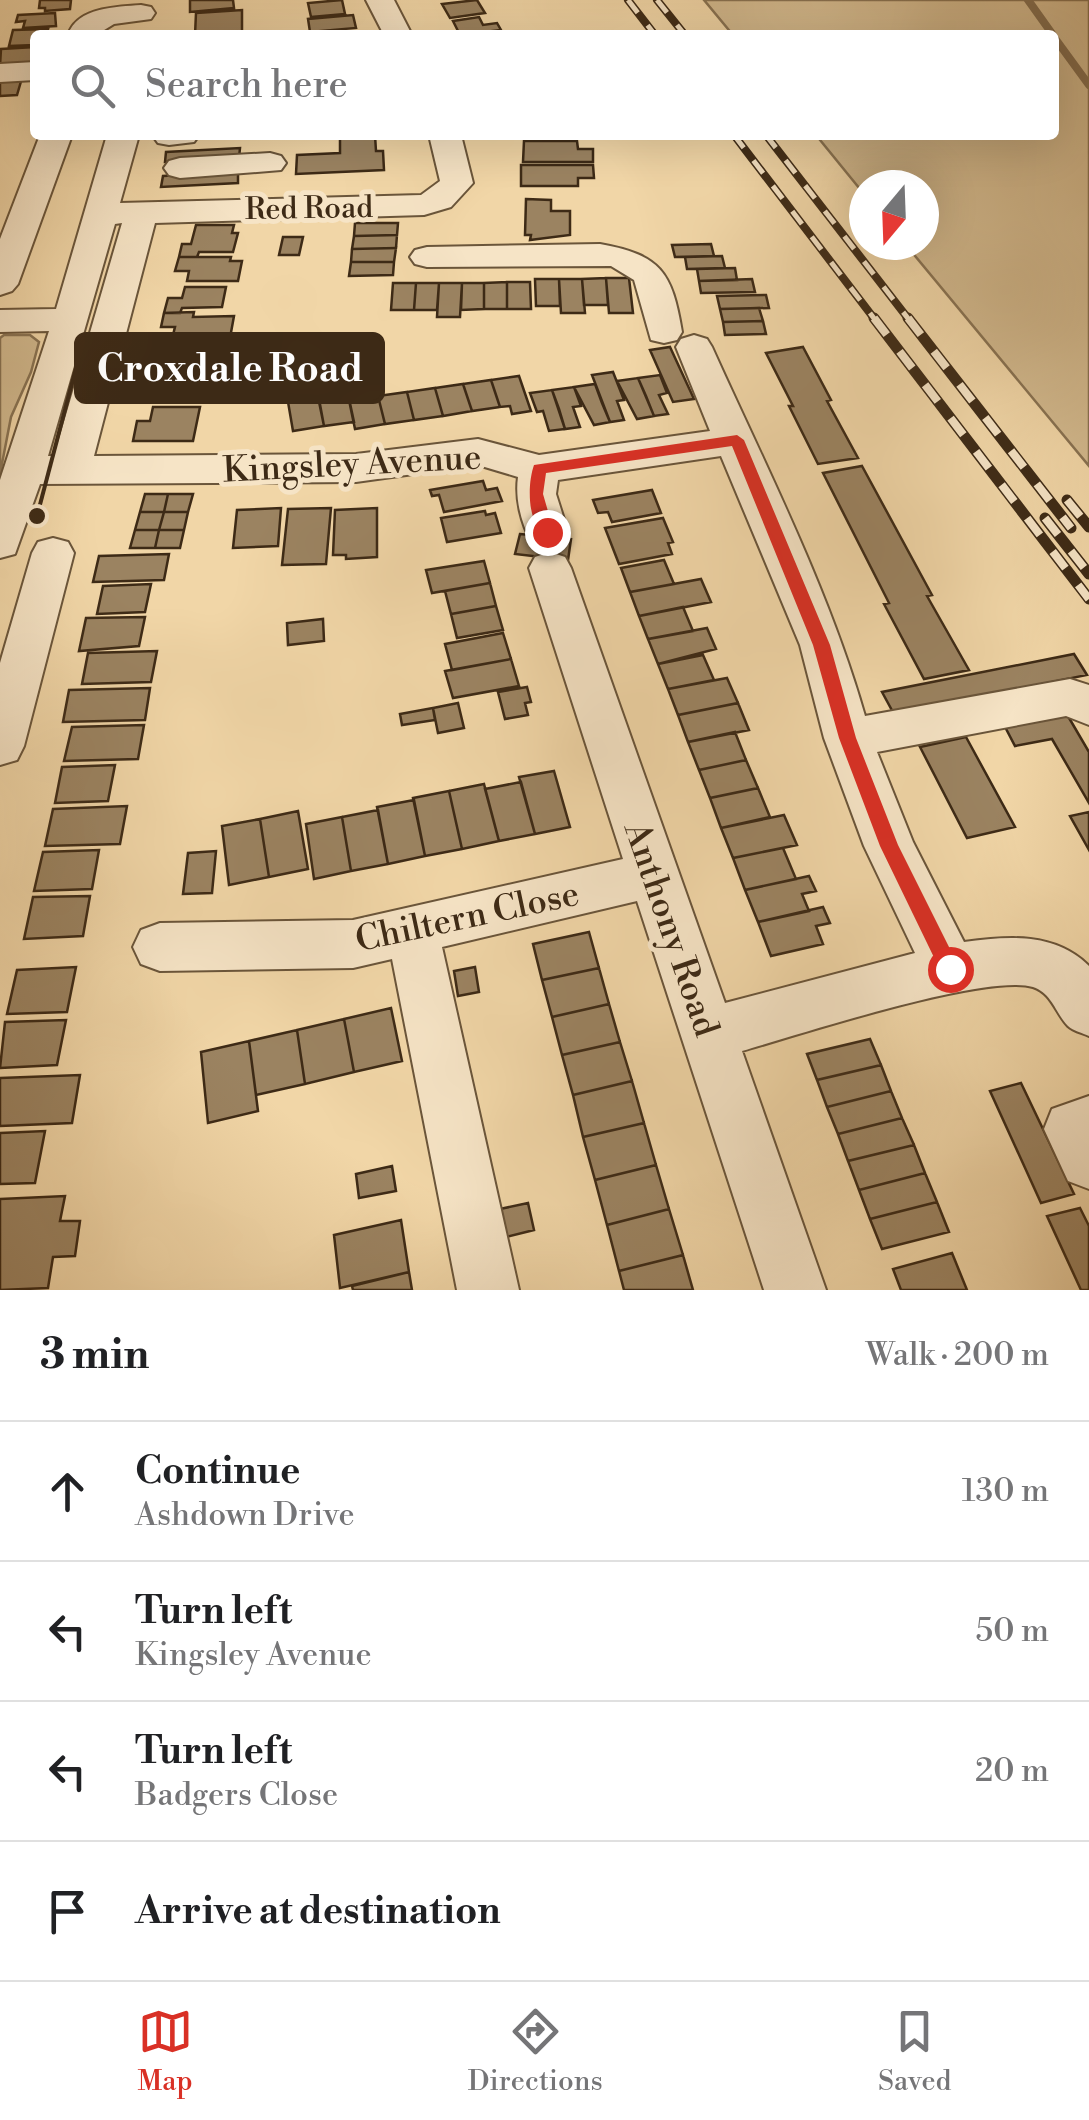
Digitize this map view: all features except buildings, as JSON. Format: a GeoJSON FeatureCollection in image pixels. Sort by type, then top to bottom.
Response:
{"type":"FeatureCollection","features":[{"type":"Feature","properties":{"kind":"street"},"geometry":{"type":"LineString","coordinates":[[380,0],[395,30]]}},
{"type":"Feature","properties":{"kind":"street"},"geometry":{"type":"LineString","coordinates":[[83,30],[94,20],[140,16]]}},
{"type":"Feature","properties":{"kind":"street"},"geometry":{"type":"LineString","coordinates":[[0,73],[30,71]]}},
{"type":"Feature","properties":{"kind":"street"},"geometry":{"type":"LineString","coordinates":[[0,284],[54,140]]}},
{"type":"Feature","properties":{"kind":"street"},"geometry":{"type":"LineString","coordinates":[[0,542],[122,140]]}},
{"type":"Feature","properties":{"kind":"street"},"geometry":{"type":"LineString","coordinates":[[446,140],[458,183],[439,200],[453,220],[442,257],[600,254],[622,256],[650,273],[679,340],[737,440],[822,645],[848,738],[889,846],[950,969]]}},
{"type":"Feature","properties":{"kind":"street"},"geometry":{"type":"LineString","coordinates":[[180,168],[268,148],[267,208]]}},
{"type":"Feature","properties":{"kind":"street","name":"Red Road"},"geometry":{"type":"LineString","coordinates":[[102,214],[413,206],[439,200]]}},
{"type":"Feature","properties":{"kind":"street"},"geometry":{"type":"LineString","coordinates":[[70,471],[141,214]]}},
{"type":"Feature","properties":{"kind":"street"},"geometry":{"type":"LineString","coordinates":[[0,321],[70,320]]}},
{"type":"Feature","properties":{"kind":"street","name":"Kingsley Avenue"},"geometry":{"type":"LineString","coordinates":[[23,470],[356,468],[478,452],[539,469],[737,440]]}},
{"type":"Feature","properties":{"kind":"street","name":"Anthony Road"},"geometry":{"type":"LineString","coordinates":[[539,469],[536,494],[548,550],[652,875],[795,1290]]}},
{"type":"Feature","properties":{"kind":"street"},"geometry":{"type":"LineString","coordinates":[[0,746],[53,553]]}},
{"type":"Feature","properties":{"kind":"street"},"geometry":{"type":"LineString","coordinates":[[848,738],[1070,697],[1089,706]]}},
{"type":"Feature","properties":{"kind":"street","name":"Chiltern Close"},"geometry":{"type":"LineString","coordinates":[[160,947],[353,944],[652,875]]}},
{"type":"Feature","properties":{"kind":"street"},"geometry":{"type":"LineString","coordinates":[[412,933],[488,1290]]}},
{"type":"Feature","properties":{"kind":"street"},"geometry":{"type":"LineString","coordinates":[[707,1034],[950,969],[1008,961],[1036,962],[1061,971],[1077,987],[1089,1010]]}},
{"type":"Feature","properties":{"kind":"street"},"geometry":{"type":"LineString","coordinates":[[1089,1125],[1073,1129],[1089,1160]]}},
{"type":"Feature","properties":{"kind":"shaded area"},"geometry":{"type":"Polygon","coordinates":[[[704,0],[1089,0],[1089,466],[918,260],[939,260],[939,170],[849,170],[849,176],[820,140],[1059,140],[1059,30],[729,30],[704,0]]]}},
{"type":"Feature","properties":{"kind":"shaded area"},"geometry":{"type":"Polygon","coordinates":[[[30,335],[39,342],[11,417],[0,474],[0,338],[30,335]]]}},
{"type":"Feature","properties":{"kind":"waterway"},"geometry":{"type":"LineString","coordinates":[[1028,0],[1049,30]]}},
{"type":"Feature","properties":{"kind":"waterway"},"geometry":{"type":"LineString","coordinates":[[1059,44],[1089,85]]}},
{"type":"Feature","properties":{"kind":"railway"},"geometry":{"type":"LineString","coordinates":[[628,0],[651,30]]}},
{"type":"Feature","properties":{"kind":"railway"},"geometry":{"type":"LineString","coordinates":[[657,0],[681,30]]}},
{"type":"Feature","properties":{"kind":"railway"},"geometry":{"type":"LineString","coordinates":[[738,140],[876,321]]}},
{"type":"Feature","properties":{"kind":"railway"},"geometry":{"type":"LineString","coordinates":[[770,140],[910,321]]}},
{"type":"Feature","properties":{"kind":"railway"},"geometry":{"type":"LineString","coordinates":[[874,318],[1089,599]]}},
{"type":"Feature","properties":{"kind":"railway"},"geometry":{"type":"LineString","coordinates":[[908,318],[1071,528]]}},
{"type":"Feature","properties":{"kind":"railway"},"geometry":{"type":"LineString","coordinates":[[1067,500],[1089,527]]}},
{"type":"Feature","properties":{"kind":"railway"},"geometry":{"type":"LineString","coordinates":[[1045,518],[1089,574]]}},
{"type":"Feature","properties":{"kind":"place","name":"Croxdale Road"},"geometry":{"type":"Point","coordinates":[37,516]}},
{"type":"Feature","properties":{"kind":"route"},"geometry":{"type":"LineString","coordinates":[[547,532],[536,494],[539,469],[737,440],[822,645],[848,738],[889,846],[950,969]]}}]}
